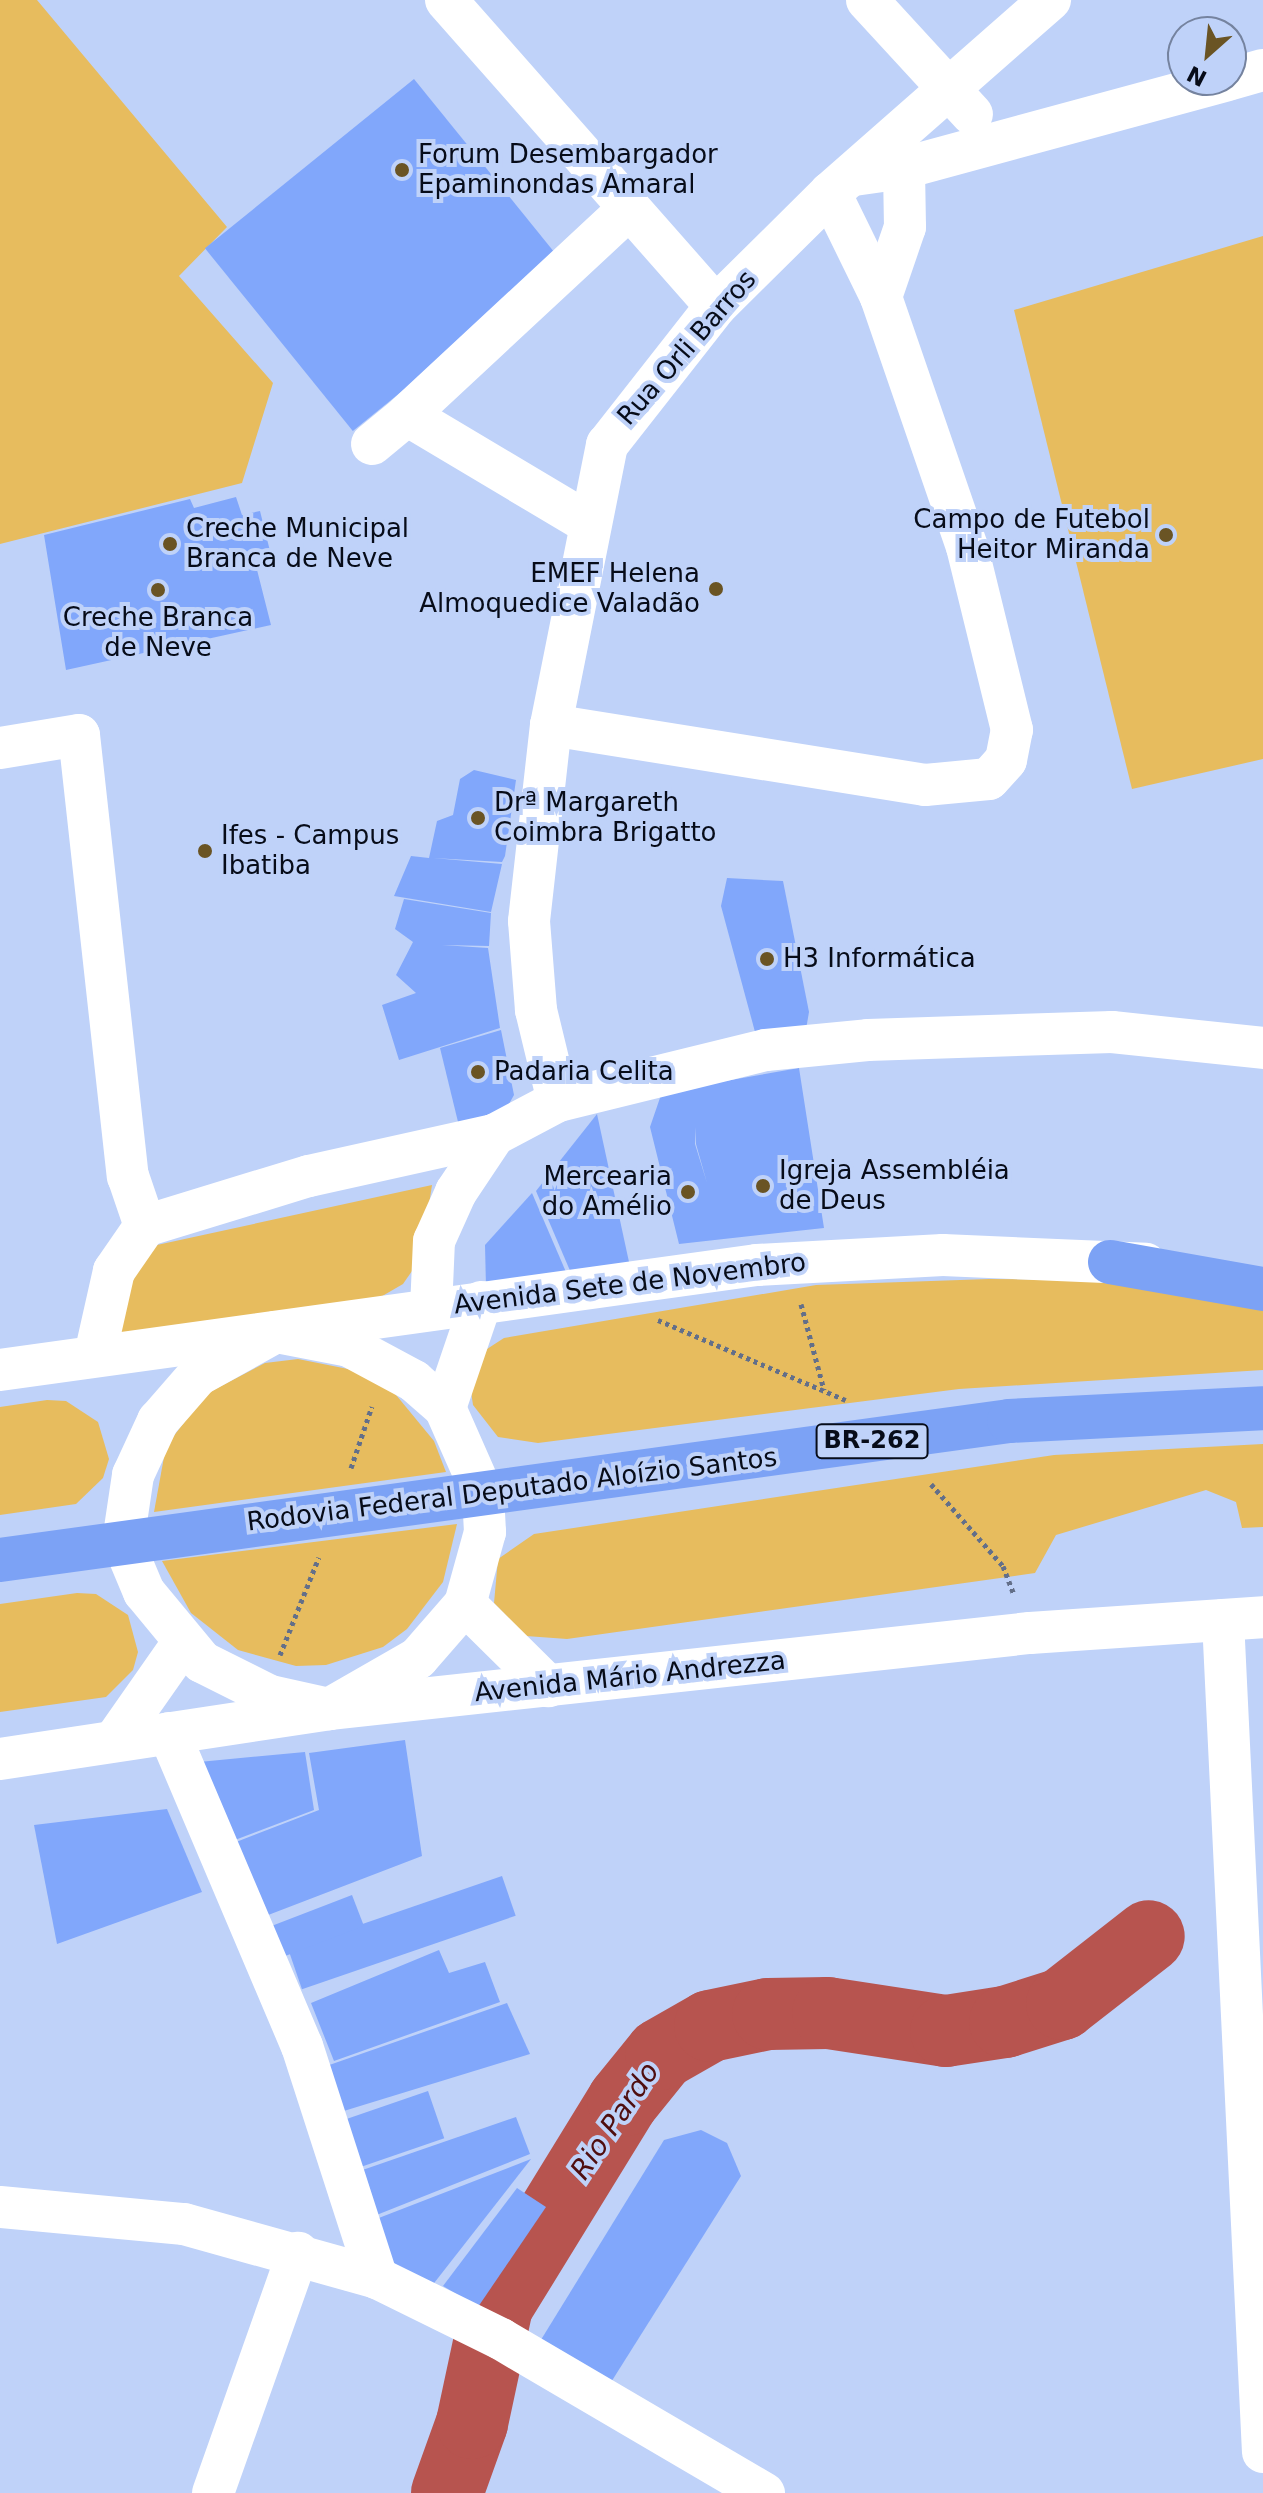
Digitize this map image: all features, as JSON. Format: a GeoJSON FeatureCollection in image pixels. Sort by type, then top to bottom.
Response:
{"type":"FeatureCollection","features":[{"type":"Feature","properties":{"kind":"highway"},"geometry":{"type":"LineString","coordinates":[[1110,1262],[1263,1289]]}},
{"type":"Feature","properties":{"kind":"highway","name":"Rodovia Federal Deputado Aloízio Santos"},"geometry":{"type":"LineString","coordinates":[[0,1560],[1009,1421],[1263,1408]]}},
{"type":"Feature","properties":{"kind":"street"},"geometry":{"type":"LineString","coordinates":[[446,0],[716,306]]}},
{"type":"Feature","properties":{"kind":"street"},"geometry":{"type":"LineString","coordinates":[[867,0],[954,92],[992,139]]}},
{"type":"Feature","properties":{"kind":"street","name":"Rua Orli Barros"},"geometry":{"type":"LineString","coordinates":[[558,1101],[529,965],[551,725],[588,523],[607,445],[716,306],[841,184],[954,92],[1050,0]]}},
{"type":"Feature","properties":{"kind":"street"},"geometry":{"type":"LineString","coordinates":[[551,725],[925,785],[989,779],[1006,760],[1012,730],[984,605],[841,184],[904,168],[992,139],[1167,95]]}},
{"type":"Feature","properties":{"kind":"street"},"geometry":{"type":"LineString","coordinates":[[881,297],[905,227],[904,168]]}},
{"type":"Feature","properties":{"kind":"street"},"geometry":{"type":"LineString","coordinates":[[372,444],[629,209]]}},
{"type":"Feature","properties":{"kind":"street"},"geometry":{"type":"LineString","coordinates":[[407,415],[588,523]]}},
{"type":"Feature","properties":{"kind":"street"},"geometry":{"type":"LineString","coordinates":[[0,748],[79,735],[128,1176],[145,1226]]}},
{"type":"Feature","properties":{"kind":"street"},"geometry":{"type":"LineString","coordinates":[[95,1355],[114,1271],[145,1226],[309,1176],[494,1135],[558,1101],[766,1050],[868,1040],[1112,1032],[1263,1048]]}},
{"type":"Feature","properties":{"kind":"street"},"geometry":{"type":"LineString","coordinates":[[464,1349],[431,1309],[434,1241],[494,1135]]}},
{"type":"Feature","properties":{"kind":"street","name":"Avenida Sete de Novembro"},"geometry":{"type":"LineString","coordinates":[[0,1370],[481,1302],[842,1259],[1110,1262],[1263,1272]]}},
{"type":"Feature","properties":{"kind":"street"},"geometry":{"type":"LineString","coordinates":[[445,1408],[481,1302]]}},
{"type":"Feature","properties":{"kind":"street"},"geometry":{"type":"LineString","coordinates":[[276,1332],[349,1346],[387,1363],[445,1408],[483,1494],[485,1532],[465,1604],[418,1658],[329,1709],[237,1683],[183,1643],[144,1592],[123,1542],[133,1475],[158,1421],[198,1375],[276,1332]]}},
{"type":"Feature","properties":{"kind":"street"},"geometry":{"type":"LineString","coordinates":[[465,1604],[548,1686]]}},
{"type":"Feature","properties":{"kind":"street"},"geometry":{"type":"LineString","coordinates":[[1243,1619],[1263,2452]]}},
{"type":"Feature","properties":{"kind":"street","name":"Avenida Mário Andrezza"},"geometry":{"type":"LineString","coordinates":[[0,1759],[329,1709],[1030,1633],[1243,1619]]}},
{"type":"Feature","properties":{"kind":"street"},"geometry":{"type":"LineString","coordinates":[[115,1740],[183,1643]]}},
{"type":"Feature","properties":{"kind":"street"},"geometry":{"type":"LineString","coordinates":[[169,1733],[302,2046],[377,2278]]}},
{"type":"Feature","properties":{"kind":"street"},"geometry":{"type":"LineString","coordinates":[[3,2207],[184,2224],[298,2253],[377,2278],[483,2329],[752,2490]]}},
{"type":"Feature","properties":{"kind":"street"},"geometry":{"type":"LineString","coordinates":[[213,2493],[298,2253]]}},
{"type":"Feature","properties":{"kind":"path"},"geometry":{"type":"LineString","coordinates":[[795,1288],[824,1391]]}},
{"type":"Feature","properties":{"kind":"path"},"geometry":{"type":"LineString","coordinates":[[651,1315],[673,1333],[858,1405]]}},
{"type":"Feature","properties":{"kind":"path"},"geometry":{"type":"LineString","coordinates":[[348,1476],[387,1363]]}},
{"type":"Feature","properties":{"kind":"path"},"geometry":{"type":"LineString","coordinates":[[931,1484],[1003,1566],[1030,1633]]}},
{"type":"Feature","properties":{"kind":"path"},"geometry":{"type":"LineString","coordinates":[[278,1660],[325,1543]]}},
{"type":"Feature","properties":{"kind":"shaded area"},"geometry":{"type":"Polygon","coordinates":[[[0,0],[37,0],[227,227],[179,276],[273,383],[242,483],[0,544],[0,0]]]}},
{"type":"Feature","properties":{"kind":"shaded area","name":"Campo de Futebol Heitor Miranda"},"geometry":{"type":"Polygon","coordinates":[[[1263,236],[1263,759],[1132,789],[1014,310],[1263,236]]]}},
{"type":"Feature","properties":{"kind":"shaded area"},"geometry":{"type":"Polygon","coordinates":[[[432,1185],[421,1258],[403,1284],[372,1302],[116,1339],[135,1265],[157,1245],[432,1185]]]}},
{"type":"Feature","properties":{"kind":"shaded area"},"geometry":{"type":"Polygon","coordinates":[[[989,1279],[1162,1281],[1263,1302],[1263,1370],[959,1389],[538,1443],[498,1437],[473,1405],[470,1385],[487,1349],[504,1338],[816,1285],[989,1279]]]}},
{"type":"Feature","properties":{"kind":"shaded area"},"geometry":{"type":"Polygon","coordinates":[[[298,1359],[363,1372],[392,1390],[434,1441],[446,1472],[154,1512],[166,1446],[206,1394],[265,1363],[298,1359]]]}},
{"type":"Feature","properties":{"kind":"shaded area"},"geometry":{"type":"Polygon","coordinates":[[[47,1400],[66,1401],[98,1422],[109,1459],[103,1478],[76,1504],[0,1515],[0,1407],[47,1400]]]}},
{"type":"Feature","properties":{"kind":"shaded area"},"geometry":{"type":"Polygon","coordinates":[[[1263,1444],[1263,1527],[1242,1528],[1236,1502],[1206,1490],[1056,1535],[1035,1573],[567,1639],[526,1636],[494,1603],[498,1559],[534,1534],[1054,1455],[1263,1444]]]}},
{"type":"Feature","properties":{"kind":"shaded area"},"geometry":{"type":"Polygon","coordinates":[[[457,1524],[443,1582],[407,1629],[383,1647],[326,1665],[296,1666],[238,1650],[191,1613],[162,1561],[457,1524]]]}},
{"type":"Feature","properties":{"kind":"shaded area"},"geometry":{"type":"Polygon","coordinates":[[[77,1593],[96,1594],[128,1615],[138,1652],[133,1670],[106,1697],[0,1712],[0,1604],[77,1593]]]}},
{"type":"Feature","properties":{"kind":"building","name":"Forum Desembargador Epaminondas Amaral"},"geometry":{"type":"Polygon","coordinates":[[[414,79],[562,262],[353,431],[205,248],[414,79]]]}},
{"type":"Feature","properties":{"kind":"building","name":"Creche Branca de Neve"},"geometry":{"type":"Polygon","coordinates":[[[236,497],[242,515],[260,511],[270,551],[253,554],[271,625],[66,670],[44,535],[190,499],[194,508],[236,497]]]}},
{"type":"Feature","properties":{"kind":"building"},"geometry":{"type":"Polygon","coordinates":[[[474,770],[516,780],[505,856],[502,862],[433,858],[502,864],[491,912],[394,896],[411,856],[429,858],[437,821],[453,815],[460,779],[474,770]]]}},
{"type":"Feature","properties":{"kind":"building","name":"H3 Informática"},"geometry":{"type":"Polygon","coordinates":[[[727,878],[783,881],[809,1012],[804,1041],[758,1043],[721,906],[727,878]]]}},
{"type":"Feature","properties":{"kind":"building"},"geometry":{"type":"Polygon","coordinates":[[[404,899],[491,913],[489,946],[442,945],[488,948],[500,1028],[399,1060],[382,1005],[416,993],[396,975],[413,942],[395,929],[404,899]]]}},
{"type":"Feature","properties":{"kind":"building","name":"Padaria Celita"},"geometry":{"type":"Polygon","coordinates":[[[501,1030],[514,1095],[504,1113],[459,1126],[440,1048],[501,1030]]]}},
{"type":"Feature","properties":{"kind":"building","name":"Igreja Assembléia de Deus"},"geometry":{"type":"Polygon","coordinates":[[[799,1068],[824,1228],[679,1244],[650,1127],[662,1092],[799,1068]]]}},
{"type":"Feature","properties":{"kind":"building"},"geometry":{"type":"Polygon","coordinates":[[[597,1114],[629,1262],[574,1280],[536,1191],[597,1114]]]}},
{"type":"Feature","properties":{"kind":"building"},"geometry":{"type":"Polygon","coordinates":[[[532,1193],[569,1279],[486,1287],[485,1245],[532,1193]]]}},
{"type":"Feature","properties":{"kind":"building"},"geometry":{"type":"Polygon","coordinates":[[[405,1740],[422,1856],[263,1917],[231,1844],[319,1810],[309,1753],[405,1740]]]}},
{"type":"Feature","properties":{"kind":"building"},"geometry":{"type":"Polygon","coordinates":[[[305,1752],[314,1810],[227,1843],[199,1762],[305,1752]]]}},
{"type":"Feature","properties":{"kind":"building"},"geometry":{"type":"Polygon","coordinates":[[[167,1809],[202,1892],[57,1944],[34,1825],[167,1809]]]}},
{"type":"Feature","properties":{"kind":"building"},"geometry":{"type":"Polygon","coordinates":[[[502,1876],[516,1916],[302,1989],[288,1950],[502,1876]]]}},
{"type":"Feature","properties":{"kind":"building"},"geometry":{"type":"Polygon","coordinates":[[[352,1895],[364,1926],[281,1958],[269,1927],[352,1895]]]}},
{"type":"Feature","properties":{"kind":"building"},"geometry":{"type":"Polygon","coordinates":[[[439,1950],[449,1973],[485,1962],[500,2002],[334,2061],[311,2003],[439,1950]]]}},
{"type":"Feature","properties":{"kind":"building"},"geometry":{"type":"Polygon","coordinates":[[[507,2003],[530,2054],[334,2114],[315,2070],[507,2003]]]}},
{"type":"Feature","properties":{"kind":"building"},"geometry":{"type":"Polygon","coordinates":[[[428,2091],[444,2138],[350,2171],[333,2124],[428,2091]]]}},
{"type":"Feature","properties":{"kind":"building"},"geometry":{"type":"Polygon","coordinates":[[[516,2117],[530,2154],[369,2218],[351,2174],[516,2117]]]}},
{"type":"Feature","properties":{"kind":"building"},"geometry":{"type":"Polygon","coordinates":[[[701,2130],[727,2143],[741,2176],[608,2387],[539,2343],[664,2140],[701,2130]]]}},
{"type":"Feature","properties":{"kind":"building"},"geometry":{"type":"Polygon","coordinates":[[[531,2159],[431,2287],[390,2263],[371,2221],[531,2159]]]}},
{"type":"Feature","properties":{"kind":"building"},"geometry":{"type":"Polygon","coordinates":[[[517,2188],[546,2207],[478,2307],[443,2286],[517,2188]]]}},
{"type":"Feature","properties":{"kind":"waterway","name":"Rio Pardo"},"geometry":{"type":"LineString","coordinates":[[447,2493],[472,2423],[497,2306],[623,2101],[661,2054],[710,2026],[768,2014],[828,2013],[946,2031],[1005,2022],[1062,2004],[1149,1936]]}},
{"type":"Feature","properties":{"kind":"place","name":"Forum Desembargador Epaminondas Amaral"},"geometry":{"type":"Point","coordinates":[402,170]}},
{"type":"Feature","properties":{"kind":"place","name":"Campo de Futebol Heitor Miranda"},"geometry":{"type":"Point","coordinates":[1166,535]}},
{"type":"Feature","properties":{"kind":"place","name":"Creche Municipal Branca de Neve"},"geometry":{"type":"Point","coordinates":[170,544]}},
{"type":"Feature","properties":{"kind":"place","name":"EMEF Helena Almoquedice Valadão"},"geometry":{"type":"Point","coordinates":[716,589]}},
{"type":"Feature","properties":{"kind":"place","name":"Creche Branca de Neve"},"geometry":{"type":"Point","coordinates":[158,590]}},
{"type":"Feature","properties":{"kind":"place","name":"Drª Margareth Coimbra Brigatto"},"geometry":{"type":"Point","coordinates":[478,818]}},
{"type":"Feature","properties":{"kind":"place","name":"Ifes - Campus Ibatiba"},"geometry":{"type":"Point","coordinates":[205,851]}},
{"type":"Feature","properties":{"kind":"place","name":"H3 Informática"},"geometry":{"type":"Point","coordinates":[767,959]}},
{"type":"Feature","properties":{"kind":"place","name":"Padaria Celita"},"geometry":{"type":"Point","coordinates":[478,1072]}},
{"type":"Feature","properties":{"kind":"place","name":"Igreja Assembléia de Deus"},"geometry":{"type":"Point","coordinates":[763,1186]}},
{"type":"Feature","properties":{"kind":"place","name":"Mercearia do Amélio"},"geometry":{"type":"Point","coordinates":[688,1192]}}]}
